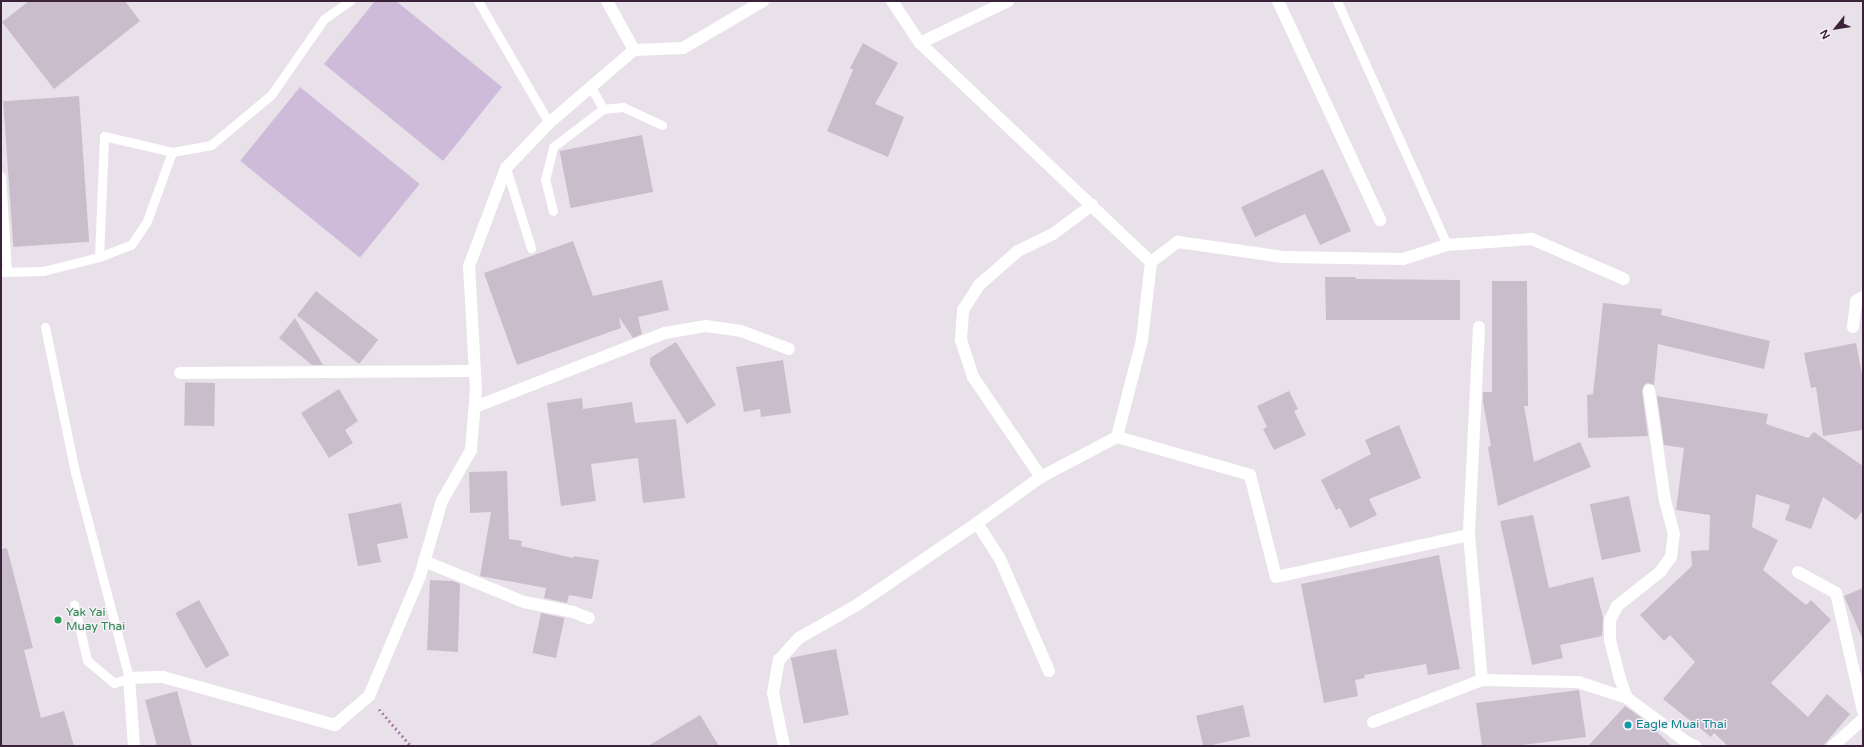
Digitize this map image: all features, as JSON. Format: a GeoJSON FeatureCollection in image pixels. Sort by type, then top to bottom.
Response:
{"type":"FeatureCollection","features":[{"type":"Feature","properties":{"kind":"street"},"geometry":{"type":"LineString","coordinates":[[607,1],[634,50]]}},
{"type":"Feature","properties":{"kind":"street"},"geometry":{"type":"LineString","coordinates":[[134,746],[130,678],[163,677],[335,725],[369,696],[420,576],[442,501],[471,450],[476,390],[469,266],[506,168],[549,123],[634,50],[683,48],[763,1]]}},
{"type":"Feature","properties":{"kind":"street"},"geometry":{"type":"LineString","coordinates":[[892,1],[920,43],[1151,262]]}},
{"type":"Feature","properties":{"kind":"street"},"geometry":{"type":"LineString","coordinates":[[920,43],[1008,1]]}},
{"type":"Feature","properties":{"kind":"street"},"geometry":{"type":"LineString","coordinates":[[1278,1],[1380,220]]}},
{"type":"Feature","properties":{"kind":"street"},"geometry":{"type":"LineString","coordinates":[[1041,477],[973,377],[961,340],[963,310],[979,285],[1018,251],[1053,234],[1092,205]]}},
{"type":"Feature","properties":{"kind":"street"},"geometry":{"type":"LineString","coordinates":[[1117,438],[1142,340],[1151,262],[1178,242],[1283,257],[1403,259],[1447,246],[1532,239],[1624,279]]}},
{"type":"Feature","properties":{"kind":"street"},"geometry":{"type":"LineString","coordinates":[[1853,328],[1856,301],[1863,297]]}},
{"type":"Feature","properties":{"kind":"street"},"geometry":{"type":"LineString","coordinates":[[475,407],[666,334],[706,326],[741,331],[789,348]]}},
{"type":"Feature","properties":{"kind":"street"},"geometry":{"type":"LineString","coordinates":[[1479,327],[1469,535],[1482,680]]}},
{"type":"Feature","properties":{"kind":"street"},"geometry":{"type":"LineString","coordinates":[[180,373],[475,371]]}},
{"type":"Feature","properties":{"kind":"street"},"geometry":{"type":"LineString","coordinates":[[1628,698],[1620,679],[1610,640],[1610,620],[1617,606],[1660,572],[1671,557],[1674,534],[1665,501],[1648,390]]}},
{"type":"Feature","properties":{"kind":"street"},"geometry":{"type":"LineString","coordinates":[[784,746],[774,693],[779,660],[798,638],[857,605],[1041,477],[1117,438],[1250,475],[1276,577],[1469,535]]}},
{"type":"Feature","properties":{"kind":"street"},"geometry":{"type":"LineString","coordinates":[[977,522],[1000,559],[1050,671]]}},
{"type":"Feature","properties":{"kind":"street"},"geometry":{"type":"LineString","coordinates":[[424,561],[524,602],[573,612],[589,618]]}},
{"type":"Feature","properties":{"kind":"street"},"geometry":{"type":"LineString","coordinates":[[1798,572],[1836,593],[1863,711]]}},
{"type":"Feature","properties":{"kind":"street"},"geometry":{"type":"LineString","coordinates":[[1373,722],[1482,680],[1578,682],[1628,698],[1690,745]]}},
{"type":"Feature","properties":{"kind":"street"},"geometry":{"type":"LineString","coordinates":[[1833,746],[1863,719]]}},
{"type":"Feature","properties":{"kind":"lane"},"geometry":{"type":"LineString","coordinates":[[98,257],[104,136],[172,152],[211,145],[271,95],[324,19],[350,1]]}},
{"type":"Feature","properties":{"kind":"lane"},"geometry":{"type":"LineString","coordinates":[[478,1],[549,123]]}},
{"type":"Feature","properties":{"kind":"lane"},"geometry":{"type":"LineString","coordinates":[[1337,1],[1447,246]]}},
{"type":"Feature","properties":{"kind":"lane"},"geometry":{"type":"LineString","coordinates":[[591,87],[603,109]]}},
{"type":"Feature","properties":{"kind":"lane"},"geometry":{"type":"LineString","coordinates":[[553,211],[545,180],[553,147],[603,109],[623,107],[662,126]]}},
{"type":"Feature","properties":{"kind":"lane"},"geometry":{"type":"LineString","coordinates":[[1,176],[4,272],[43,271],[98,257],[131,245],[147,221],[172,152]]}},
{"type":"Feature","properties":{"kind":"lane"},"geometry":{"type":"LineString","coordinates":[[506,168],[531,248]]}},
{"type":"Feature","properties":{"kind":"lane"},"geometry":{"type":"LineString","coordinates":[[45,327],[76,472],[130,678],[114,683],[87,660],[74,604]]}},
{"type":"Feature","properties":{"kind":"path"},"geometry":{"type":"LineString","coordinates":[[369,696],[411,746]]}},
{"type":"Feature","properties":{"kind":"shaded area"},"geometry":{"type":"Polygon","coordinates":[[[375,1],[396,1],[502,87],[443,161],[324,64],[375,1]]]}},
{"type":"Feature","properties":{"kind":"shaded area"},"geometry":{"type":"Polygon","coordinates":[[[300,87],[420,184],[360,258],[240,161],[300,87]]]}},
{"type":"Feature","properties":{"kind":"building"},"geometry":{"type":"Polygon","coordinates":[[[29,1],[125,1],[140,21],[54,89],[2,22],[29,1]]]}},
{"type":"Feature","properties":{"kind":"building"},"geometry":{"type":"Polygon","coordinates":[[[863,43],[898,63],[875,104],[904,117],[888,157],[827,131],[853,70],[850,68],[863,43]]]}},
{"type":"Feature","properties":{"kind":"building"},"geometry":{"type":"Polygon","coordinates":[[[79,96],[89,242],[13,247],[3,101],[79,96]]]}},
{"type":"Feature","properties":{"kind":"building"},"geometry":{"type":"Polygon","coordinates":[[[642,135],[653,192],[571,208],[560,151],[642,135]]]}},
{"type":"Feature","properties":{"kind":"building"},"geometry":{"type":"Polygon","coordinates":[[[1323,169],[1351,231],[1320,245],[1305,214],[1255,237],[1241,207],[1323,169]]]}},
{"type":"Feature","properties":{"kind":"building"},"geometry":{"type":"Polygon","coordinates":[[[573,241],[593,296],[662,280],[669,310],[638,317],[642,334],[633,338],[619,317],[621,328],[517,365],[484,273],[573,241]]]}},
{"type":"Feature","properties":{"kind":"building"},"geometry":{"type":"Polygon","coordinates":[[[1325,277],[1355,277],[1356,279],[1460,280],[1460,320],[1326,320],[1325,277]]]}},
{"type":"Feature","properties":{"kind":"building"},"geometry":{"type":"Polygon","coordinates":[[[1492,281],[1527,281],[1528,406],[1524,406],[1534,462],[1580,442],[1591,467],[1498,506],[1488,447],[1491,446],[1483,402],[1483,392],[1492,392],[1492,281]]]}},
{"type":"Feature","properties":{"kind":"building"},"geometry":{"type":"Polygon","coordinates":[[[316,291],[378,340],[359,364],[297,315],[316,291]]]}},
{"type":"Feature","properties":{"kind":"building"},"geometry":{"type":"Polygon","coordinates":[[[1603,303],[1662,309],[1661,315],[1770,341],[1764,369],[1658,344],[1654,385],[1648,383],[1645,384],[1642,391],[1648,436],[1588,438],[1587,395],[1593,394],[1603,303]]]}},
{"type":"Feature","properties":{"kind":"building"},"geometry":{"type":"Polygon","coordinates":[[[295,318],[323,365],[312,365],[279,338],[295,318]]]}},
{"type":"Feature","properties":{"kind":"building"},"geometry":{"type":"Polygon","coordinates":[[[676,342],[716,405],[687,424],[650,365],[650,358],[676,342]]]}},
{"type":"Feature","properties":{"kind":"building"},"geometry":{"type":"Polygon","coordinates":[[[1856,343],[1863,379],[1863,430],[1823,436],[1816,387],[1811,388],[1804,353],[1856,343]]]}},
{"type":"Feature","properties":{"kind":"building"},"geometry":{"type":"Polygon","coordinates":[[[783,360],[791,413],[761,417],[760,409],[744,412],[736,367],[783,360]]]}},
{"type":"Feature","properties":{"kind":"building"},"geometry":{"type":"Polygon","coordinates":[[[185,382],[215,383],[214,426],[184,425],[185,382]]]}},
{"type":"Feature","properties":{"kind":"building"},"geometry":{"type":"Polygon","coordinates":[[[339,389],[358,421],[345,430],[353,443],[329,458],[301,413],[339,389]]]}},
{"type":"Feature","properties":{"kind":"building"},"geometry":{"type":"Polygon","coordinates":[[[1289,391],[1298,409],[1294,411],[1306,435],[1274,450],[1263,429],[1267,427],[1257,406],[1289,391]]]}},
{"type":"Feature","properties":{"kind":"building"},"geometry":{"type":"Polygon","coordinates":[[[1657,396],[1768,414],[1766,424],[1808,438],[1814,432],[1863,466],[1863,510],[1856,520],[1823,497],[1811,529],[1785,520],[1790,505],[1756,494],[1752,527],[1778,540],[1763,570],[1806,605],[1811,600],[1831,620],[1771,683],[1808,717],[1827,694],[1850,714],[1823,746],[1728,746],[1714,733],[1711,737],[1663,699],[1695,662],[1670,635],[1664,641],[1640,615],[1692,566],[1691,551],[1709,550],[1710,515],[1676,510],[1684,448],[1664,445],[1657,396]]]}},
{"type":"Feature","properties":{"kind":"building"},"geometry":{"type":"Polygon","coordinates":[[[582,398],[583,409],[632,402],[635,423],[676,419],[685,498],[643,503],[638,458],[591,464],[596,501],[561,506],[547,403],[582,398]]]}},
{"type":"Feature","properties":{"kind":"building"},"geometry":{"type":"Polygon","coordinates":[[[1399,425],[1421,478],[1369,499],[1377,515],[1350,528],[1340,508],[1336,510],[1321,480],[1371,454],[1365,440],[1399,425]]]}},
{"type":"Feature","properties":{"kind":"building"},"geometry":{"type":"Polygon","coordinates":[[[507,471],[509,539],[522,541],[521,546],[573,558],[574,556],[599,560],[592,599],[569,595],[567,603],[544,598],[546,588],[480,576],[491,512],[470,513],[469,472],[507,471]]]}},
{"type":"Feature","properties":{"kind":"building"},"geometry":{"type":"Polygon","coordinates":[[[1629,496],[1641,552],[1602,560],[1590,504],[1629,496]]]}},
{"type":"Feature","properties":{"kind":"building"},"geometry":{"type":"Polygon","coordinates":[[[401,503],[408,538],[377,544],[381,562],[358,566],[348,514],[401,503]]]}},
{"type":"Feature","properties":{"kind":"building"},"geometry":{"type":"Polygon","coordinates":[[[1533,515],[1549,588],[1593,577],[1603,618],[1602,636],[1560,645],[1563,658],[1532,665],[1500,521],[1533,515]]]}},
{"type":"Feature","properties":{"kind":"building"},"geometry":{"type":"Polygon","coordinates":[[[7,548],[33,648],[24,650],[41,718],[64,711],[74,746],[1,746],[1,549],[7,548]]]}},
{"type":"Feature","properties":{"kind":"building"},"geometry":{"type":"Polygon","coordinates":[[[1439,555],[1460,669],[1428,675],[1426,664],[1364,675],[1365,678],[1355,680],[1358,696],[1324,703],[1301,584],[1439,555]]]}},
{"type":"Feature","properties":{"kind":"building"},"geometry":{"type":"Polygon","coordinates":[[[430,580],[453,581],[460,584],[458,652],[427,650],[430,580]]]}},
{"type":"Feature","properties":{"kind":"building"},"geometry":{"type":"Polygon","coordinates":[[[1863,588],[1863,640],[1844,596],[1863,588]]]}},
{"type":"Feature","properties":{"kind":"building"},"geometry":{"type":"Polygon","coordinates":[[[199,600],[230,655],[206,668],[175,613],[199,600]]]}},
{"type":"Feature","properties":{"kind":"building"},"geometry":{"type":"Polygon","coordinates":[[[541,613],[564,618],[556,658],[532,653],[541,613]]]}},
{"type":"Feature","properties":{"kind":"building"},"geometry":{"type":"Polygon","coordinates":[[[836,649],[849,715],[804,724],[791,658],[836,649]]]}},
{"type":"Feature","properties":{"kind":"building"},"geometry":{"type":"Polygon","coordinates":[[[1579,690],[1586,737],[1514,746],[1482,746],[1476,703],[1579,690]]]}},
{"type":"Feature","properties":{"kind":"building"},"geometry":{"type":"Polygon","coordinates":[[[177,691],[192,746],[157,746],[145,700],[177,691]]]}},
{"type":"Feature","properties":{"kind":"building"},"geometry":{"type":"Polygon","coordinates":[[[1243,705],[1250,736],[1203,746],[1196,716],[1243,705]]]}},
{"type":"Feature","properties":{"kind":"building","name":"Eagle Muai Thai"},"geometry":{"type":"Polygon","coordinates":[[[1625,706],[1643,719],[1672,746],[1588,746],[1625,706]]]}},
{"type":"Feature","properties":{"kind":"building"},"geometry":{"type":"Polygon","coordinates":[[[700,715],[719,746],[648,746],[700,715]]]}},
{"type":"Feature","properties":{"kind":"place","name":"Yak Yai Muay Thai"},"geometry":{"type":"Point","coordinates":[58,620]}},
{"type":"Feature","properties":{"kind":"place","name":"Eagle Muai Thai"},"geometry":{"type":"Point","coordinates":[1628,725]}}]}
